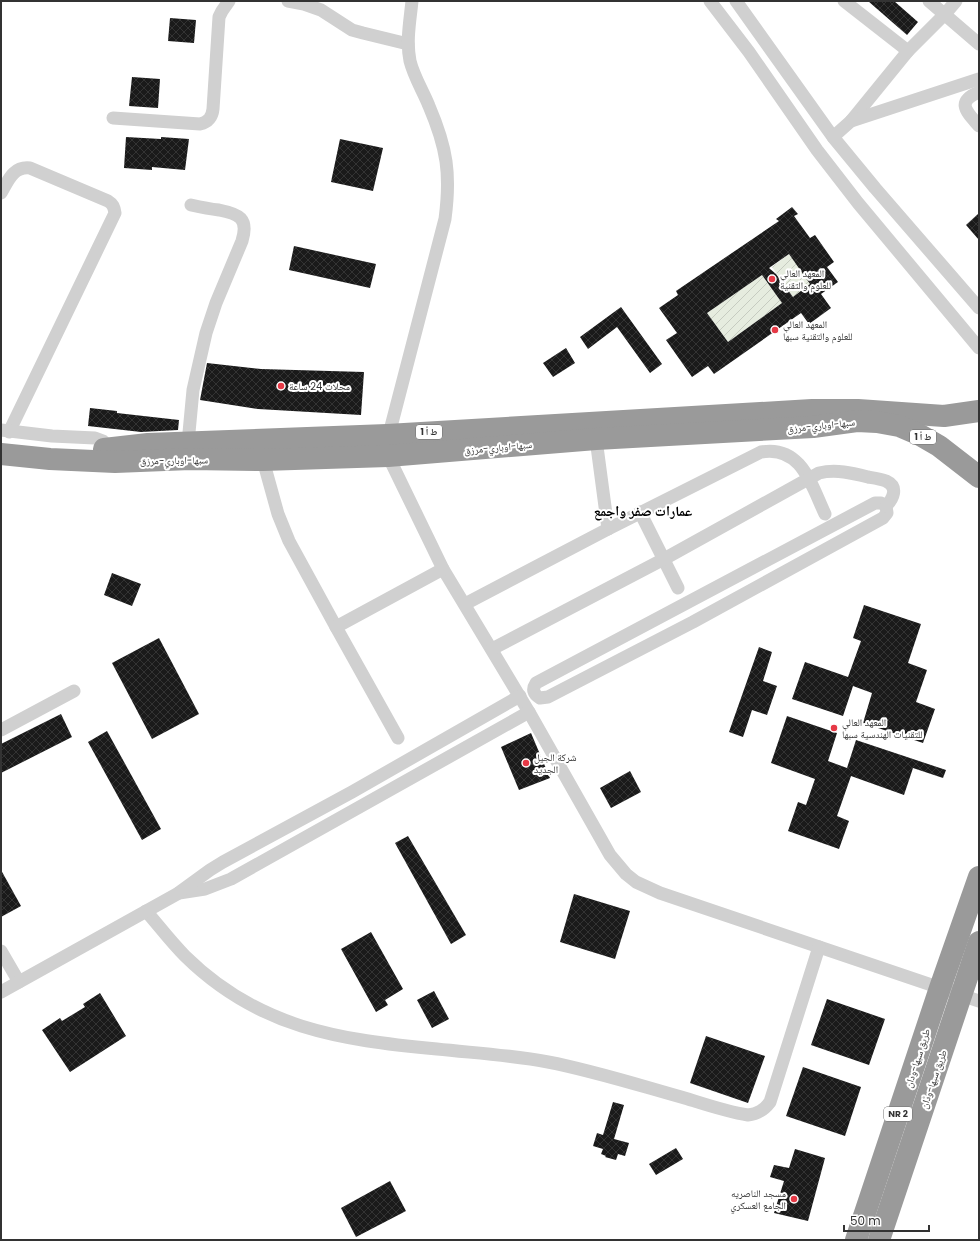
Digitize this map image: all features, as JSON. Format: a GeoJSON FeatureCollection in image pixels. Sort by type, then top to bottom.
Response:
{"type":"FeatureCollection","features":[{"type":"Feature","properties":{"kind":"highway","name":"سبها-اوباري-مرزق"},"geometry":{"type":"LineString","coordinates":[[1,454],[50,460],[92,461],[190,459],[263,460],[388,445],[812,410],[858,416],[944,416],[979,411]]}},
{"type":"Feature","properties":{"kind":"highway","name":"سبها-اوباري-مرزق"},"geometry":{"type":"LineString","coordinates":[[4,435],[60,448],[111,449],[148,444],[188,443],[388,445],[596,439],[813,427],[858,416],[877,422],[899,426],[920,435],[939,446],[979,477]]}},
{"type":"Feature","properties":{"kind":"highway","name":"طريق سبها-ودان"},"geometry":{"type":"LineString","coordinates":[[856,1240],[940,988],[979,877]]}},
{"type":"Feature","properties":{"kind":"highway","name":"طريق سبها-ودّان"},"geometry":{"type":"LineString","coordinates":[[879,1240],[970,998],[979,942]]}},
{"type":"Feature","properties":{"kind":"street"},"geometry":{"type":"LineString","coordinates":[[114,118],[200,124],[211,117],[213,109],[220,17],[229,1]]}},
{"type":"Feature","properties":{"kind":"street"},"geometry":{"type":"LineString","coordinates":[[288,1],[304,4],[321,10],[352,30],[363,34],[408,44]]}},
{"type":"Feature","properties":{"kind":"street"},"geometry":{"type":"LineString","coordinates":[[412,1],[408,44],[410,62],[416,80],[437,125],[445,152],[448,174],[448,196],[445,219],[388,445],[443,569],[520,696],[602,842],[617,865],[626,874],[636,882],[660,893],[970,998]]}},
{"type":"Feature","properties":{"kind":"street"},"geometry":{"type":"LineString","coordinates":[[710,1],[750,52],[817,150],[979,348]]}},
{"type":"Feature","properties":{"kind":"street"},"geometry":{"type":"LineString","coordinates":[[736,1],[833,138],[979,308]]}},
{"type":"Feature","properties":{"kind":"street"},"geometry":{"type":"LineString","coordinates":[[844,1],[908,51]]}},
{"type":"Feature","properties":{"kind":"street"},"geometry":{"type":"LineString","coordinates":[[929,1],[979,44]]}},
{"type":"Feature","properties":{"kind":"street"},"geometry":{"type":"LineString","coordinates":[[833,138],[851,121],[908,51],[956,1]]}},
{"type":"Feature","properties":{"kind":"street"},"geometry":{"type":"LineString","coordinates":[[851,121],[979,79]]}},
{"type":"Feature","properties":{"kind":"street"},"geometry":{"type":"LineString","coordinates":[[979,92],[969,96],[965,102],[965,106],[967,112],[979,126]]}},
{"type":"Feature","properties":{"kind":"street"},"geometry":{"type":"LineString","coordinates":[[1,193],[14,172],[21,168],[30,168],[112,203],[115,213],[4,435]]}},
{"type":"Feature","properties":{"kind":"street"},"geometry":{"type":"LineString","coordinates":[[858,202],[875,188]]}},
{"type":"Feature","properties":{"kind":"street"},"geometry":{"type":"LineString","coordinates":[[188,443],[193,390],[206,333],[216,303],[242,240],[244,226],[241,218],[233,213],[191,205]]}},
{"type":"Feature","properties":{"kind":"street"},"geometry":{"type":"LineString","coordinates":[[596,439],[608,529]]}},
{"type":"Feature","properties":{"kind":"street"},"geometry":{"type":"LineString","coordinates":[[464,604],[640,512],[761,452],[776,451],[790,456],[801,466],[825,514]]}},
{"type":"Feature","properties":{"kind":"street"},"geometry":{"type":"LineString","coordinates":[[263,460],[275,505],[285,532],[398,738]]}},
{"type":"Feature","properties":{"kind":"street"},"geometry":{"type":"LineString","coordinates":[[492,649],[664,559],[819,473],[840,471],[886,481],[892,486],[894,494],[891,502],[886,506]]}},
{"type":"Feature","properties":{"kind":"street"},"geometry":{"type":"LineString","coordinates":[[875,503],[881,503],[886,506],[887,513],[882,518],[693,622],[546,698],[540,698],[535,694],[533,688],[536,682],[875,503]]}},
{"type":"Feature","properties":{"kind":"street"},"geometry":{"type":"LineString","coordinates":[[640,512],[678,588]]}},
{"type":"Feature","properties":{"kind":"street"},"geometry":{"type":"LineString","coordinates":[[336,627],[443,569]]}},
{"type":"Feature","properties":{"kind":"street"},"geometry":{"type":"LineString","coordinates":[[684,604],[693,622]]}},
{"type":"Feature","properties":{"kind":"street"},"geometry":{"type":"LineString","coordinates":[[1,730],[74,690]]}},
{"type":"Feature","properties":{"kind":"street"},"geometry":{"type":"LineString","coordinates":[[1,992],[177,894],[210,870],[352,792],[520,696]]}},
{"type":"Feature","properties":{"kind":"street"},"geometry":{"type":"LineString","coordinates":[[177,894],[205,889],[225,882],[529,712]]}},
{"type":"Feature","properties":{"kind":"street"},"geometry":{"type":"LineString","coordinates":[[352,792],[359,807]]}},
{"type":"Feature","properties":{"kind":"street"},"geometry":{"type":"LineString","coordinates":[[266,839],[275,855]]}},
{"type":"Feature","properties":{"kind":"street"},"geometry":{"type":"LineString","coordinates":[[146,911],[185,956],[212,979],[236,997],[250,1005],[270,1015],[297,1025],[340,1036],[402,1046],[507,1056],[547,1062],[595,1073],[748,1115],[764,1110],[772,1098],[819,947]]}},
{"type":"Feature","properties":{"kind":"street"},"geometry":{"type":"LineString","coordinates":[[1,951],[19,982]]}},
{"type":"Feature","properties":{"kind":"shaded area"},"geometry":{"type":"Polygon","coordinates":[[[789,254],[811,284],[793,297],[772,267],[789,254]]]}},
{"type":"Feature","properties":{"kind":"shaded area"},"geometry":{"type":"Polygon","coordinates":[[[762,275],[782,303],[728,342],[707,313],[762,275]]]}},
{"type":"Feature","properties":{"kind":"building"},"geometry":{"type":"Polygon","coordinates":[[[868,1],[894,1],[918,22],[907,35],[868,1]]]}},
{"type":"Feature","properties":{"kind":"building"},"geometry":{"type":"Polygon","coordinates":[[[170,18],[196,20],[194,43],[168,41],[170,18]]]}},
{"type":"Feature","properties":{"kind":"building"},"geometry":{"type":"Polygon","coordinates":[[[132,77],[160,79],[158,108],[129,106],[132,77]]]}},
{"type":"Feature","properties":{"kind":"building"},"geometry":{"type":"Polygon","coordinates":[[[126,137],[189,139],[185,170],[152,167],[152,170],[124,168],[126,137]]]}},
{"type":"Feature","properties":{"kind":"building"},"geometry":{"type":"Polygon","coordinates":[[[340,139],[383,148],[373,191],[331,182],[340,139]]]}},
{"type":"Feature","properties":{"kind":"building"},"geometry":{"type":"Polygon","coordinates":[[[792,207],[798,214],[794,216],[810,238],[815,235],[834,262],[827,267],[838,282],[821,294],[831,308],[809,324],[801,313],[714,374],[708,366],[692,377],[666,340],[677,333],[659,308],[678,295],[676,291],[779,221],[776,219],[792,207]],[[789,254],[769,268],[776,274],[793,297],[810,284],[789,254]],[[762,275],[707,313],[728,342],[782,303],[762,275]]]}},
{"type":"Feature","properties":{"kind":"building"},"geometry":{"type":"Polygon","coordinates":[[[979,213],[979,240],[966,225],[979,213]]]}},
{"type":"Feature","properties":{"kind":"building"},"geometry":{"type":"Polygon","coordinates":[[[294,246],[376,264],[370,288],[289,270],[294,246]]]}},
{"type":"Feature","properties":{"kind":"building"},"geometry":{"type":"Polygon","coordinates":[[[621,307],[662,364],[650,373],[617,327],[588,349],[580,337],[621,307]]]}},
{"type":"Feature","properties":{"kind":"building"},"geometry":{"type":"Polygon","coordinates":[[[566,348],[575,363],[553,377],[543,363],[566,348]]]}},
{"type":"Feature","properties":{"kind":"building","name":"محلات 24 ساعة"},"geometry":{"type":"Polygon","coordinates":[[[207,363],[261,369],[364,372],[361,415],[258,409],[200,400],[207,363]]]}},
{"type":"Feature","properties":{"kind":"building"},"geometry":{"type":"Polygon","coordinates":[[[90,408],[117,411],[117,413],[179,420],[178,430],[141,432],[88,426],[90,408]]]}},
{"type":"Feature","properties":{"kind":"building"},"geometry":{"type":"Polygon","coordinates":[[[112,573],[141,584],[132,606],[104,595],[112,573]]]}},
{"type":"Feature","properties":{"kind":"building"},"geometry":{"type":"Polygon","coordinates":[[[864,605],[921,624],[908,663],[927,670],[916,702],[935,709],[923,743],[863,723],[872,693],[853,686],[843,716],[792,699],[805,662],[848,677],[861,641],[853,638],[864,605]]]}},
{"type":"Feature","properties":{"kind":"building"},"geometry":{"type":"Polygon","coordinates":[[[159,638],[199,714],[152,739],[112,663],[159,638]]]}},
{"type":"Feature","properties":{"kind":"building"},"geometry":{"type":"Polygon","coordinates":[[[759,647],[772,652],[763,681],[777,686],[767,715],[752,710],[743,737],[729,732],[759,647]]]}},
{"type":"Feature","properties":{"kind":"building"},"geometry":{"type":"Polygon","coordinates":[[[61,714],[72,737],[1,773],[1,744],[61,714]]]}},
{"type":"Feature","properties":{"kind":"building"},"geometry":{"type":"Polygon","coordinates":[[[787,716],[837,733],[828,761],[847,768],[856,740],[946,770],[943,778],[913,768],[904,795],[851,776],[837,816],[849,821],[839,849],[788,831],[798,802],[806,805],[815,779],[771,763],[787,716]]]}},
{"type":"Feature","properties":{"kind":"building"},"geometry":{"type":"Polygon","coordinates":[[[107,731],[161,829],[142,840],[88,742],[107,731]]]}},
{"type":"Feature","properties":{"kind":"building","name":"شركة الجيل الجديد"},"geometry":{"type":"Polygon","coordinates":[[[531,733],[550,778],[519,790],[501,747],[531,733]]]}},
{"type":"Feature","properties":{"kind":"building"},"geometry":{"type":"Polygon","coordinates":[[[630,771],[641,792],[611,808],[600,788],[630,771]]]}},
{"type":"Feature","properties":{"kind":"building"},"geometry":{"type":"Polygon","coordinates":[[[408,836],[466,935],[451,944],[395,843],[408,836]]]}},
{"type":"Feature","properties":{"kind":"building"},"geometry":{"type":"Polygon","coordinates":[[[1,870],[21,906],[1,917],[1,870]]]}},
{"type":"Feature","properties":{"kind":"building"},"geometry":{"type":"Polygon","coordinates":[[[574,894],[630,911],[615,959],[560,942],[574,894]]]}},
{"type":"Feature","properties":{"kind":"building"},"geometry":{"type":"Polygon","coordinates":[[[371,932],[403,989],[385,1000],[388,1005],[376,1012],[341,949],[371,932]]]}},
{"type":"Feature","properties":{"kind":"building"},"geometry":{"type":"Polygon","coordinates":[[[434,991],[449,1019],[432,1028],[417,1000],[434,991]]]}},
{"type":"Feature","properties":{"kind":"building"},"geometry":{"type":"Polygon","coordinates":[[[100,993],[126,1036],[70,1072],[42,1030],[60,1018],[62,1021],[85,1007],[83,1004],[100,993]]]}},
{"type":"Feature","properties":{"kind":"building"},"geometry":{"type":"Polygon","coordinates":[[[827,999],[885,1019],[869,1065],[811,1045],[827,999]]]}},
{"type":"Feature","properties":{"kind":"building"},"geometry":{"type":"Polygon","coordinates":[[[706,1036],[765,1056],[748,1103],[690,1083],[706,1036]]]}},
{"type":"Feature","properties":{"kind":"building"},"geometry":{"type":"Polygon","coordinates":[[[803,1067],[861,1087],[845,1136],[786,1116],[803,1067]]]}},
{"type":"Feature","properties":{"kind":"building"},"geometry":{"type":"Polygon","coordinates":[[[613,1102],[624,1105],[614,1139],[629,1143],[625,1156],[618,1154],[616,1160],[605,1157],[606,1156],[601,1154],[603,1149],[593,1146],[597,1133],[603,1135],[613,1102]]]}},
{"type":"Feature","properties":{"kind":"building"},"geometry":{"type":"Polygon","coordinates":[[[676,1148],[683,1159],[656,1175],[649,1164],[676,1148]]]}},
{"type":"Feature","properties":{"kind":"building"},"geometry":{"type":"Polygon","coordinates":[[[795,1149],[825,1158],[808,1221],[774,1213],[784,1181],[770,1177],[774,1165],[789,1168],[795,1149]]]}},
{"type":"Feature","properties":{"kind":"building"},"geometry":{"type":"Polygon","coordinates":[[[390,1181],[406,1211],[356,1237],[341,1208],[390,1181]]]}},
{"type":"Feature","properties":{"kind":"place","name":"المعهد العالي للعلوم والتقنية"},"geometry":{"type":"Point","coordinates":[772,279]}},
{"type":"Feature","properties":{"kind":"place","name":"المعهد العالي للعلوم والتقنية سبها"},"geometry":{"type":"Point","coordinates":[775,330]}},
{"type":"Feature","properties":{"kind":"place","name":"محلات 24 ساعة"},"geometry":{"type":"Point","coordinates":[281,386]}},
{"type":"Feature","properties":{"kind":"place","name":"المعهد العالي للتقنيات الهندسية سبها"},"geometry":{"type":"Point","coordinates":[834,728]}},
{"type":"Feature","properties":{"kind":"place","name":"شركة الجيل الجديد"},"geometry":{"type":"Point","coordinates":[526,763]}},
{"type":"Feature","properties":{"kind":"place","name":"مسجد الناصريه الجامع العسكري"},"geometry":{"type":"Point","coordinates":[794,1199]}},
{"type":"Feature","properties":{"kind":"district","name":"عمارات صفر واجمع"},"geometry":{"type":"Point","coordinates":[643,511]}}]}
